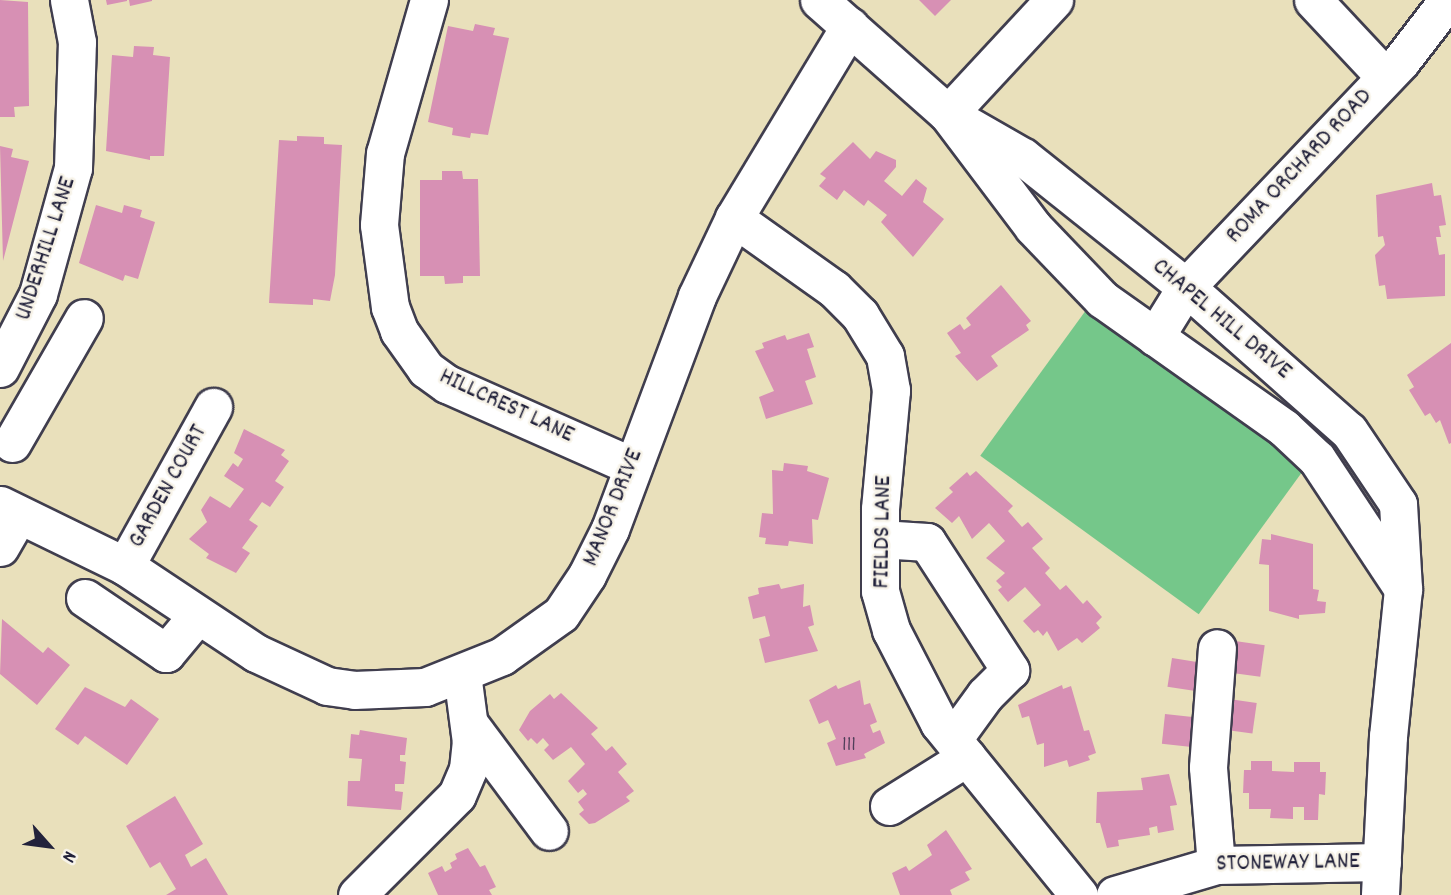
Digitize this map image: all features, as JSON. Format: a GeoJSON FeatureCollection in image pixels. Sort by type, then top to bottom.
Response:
{"type":"FeatureCollection","features":[{"type":"Feature","properties":{"kind":"street","name":"UNDERHILL LANE"},"geometry":{"type":"LineString","coordinates":[[0,368],[37,294],[73,168],[77,42],[69,0]]}},
{"type":"Feature","properties":{"kind":"street","name":"HILLCREST LANE"},"geometry":{"type":"LineString","coordinates":[[429,0],[385,153],[379,225],[390,307],[399,331],[426,369],[447,384],[632,466]]}},
{"type":"Feature","properties":{"kind":"street","name":"CHAPEL HILL DRIVE"},"geometry":{"type":"LineString","coordinates":[[819,0],[948,114],[1033,227],[1102,299],[1284,428],[1317,459],[1403,589]]}},
{"type":"Feature","properties":{"kind":"street"},"geometry":{"type":"LineString","coordinates":[[948,114],[1054,0]]}},
{"type":"Feature","properties":{"kind":"street"},"geometry":{"type":"LineString","coordinates":[[1313,0],[1385,77]]}},
{"type":"Feature","properties":{"kind":"street","name":"ROMA ORCHARD ROAD"},"geometry":{"type":"LineString","coordinates":[[1155,337],[1186,287],[1447,10]]}},
{"type":"Feature","properties":{"kind":"street","name":"MANOR DRIVE"},"geometry":{"type":"LineString","coordinates":[[6,523],[125,566],[197,616],[267,659],[327,686],[354,690],[425,687],[502,656],[561,614],[587,575],[610,529],[697,296],[734,218],[850,26]]}},
{"type":"Feature","properties":{"kind":"street","name":"CHAPEL HILL DRIVE"},"geometry":{"type":"LineString","coordinates":[[948,114],[1023,157],[1186,287],[1349,431],[1377,467],[1398,504],[1403,589],[1388,736],[1381,878]]}},
{"type":"Feature","properties":{"kind":"street","name":"FIELDS LANE"},"geometry":{"type":"LineString","coordinates":[[734,218],[834,289],[860,315],[885,356],[891,390],[880,539],[880,591],[891,630],[939,723],[1079,895]]}},
{"type":"Feature","properties":{"kind":"street"},"geometry":{"type":"LineString","coordinates":[[12,443],[35,408],[84,318]]}},
{"type":"Feature","properties":{"kind":"street"},"geometry":{"type":"LineString","coordinates":[[0,388],[35,408]]}},
{"type":"Feature","properties":{"kind":"street","name":"GARDEN COURT"},"geometry":{"type":"LineString","coordinates":[[125,566],[213,407]]}},
{"type":"Feature","properties":{"kind":"street"},"geometry":{"type":"LineString","coordinates":[[880,539],[927,542],[1010,670],[985,695],[960,748],[888,806]]}},
{"type":"Feature","properties":{"kind":"street"},"geometry":{"type":"LineString","coordinates":[[85,598],[166,653],[197,616]]}},
{"type":"Feature","properties":{"kind":"street"},"geometry":{"type":"LineString","coordinates":[[1216,865],[1208,767],[1217,648]]}},
{"type":"Feature","properties":{"kind":"street"},"geometry":{"type":"LineString","coordinates":[[357,895],[457,795],[468,769],[471,725],[462,674]]}},
{"type":"Feature","properties":{"kind":"street"},"geometry":{"type":"LineString","coordinates":[[471,725],[549,831]]}},
{"type":"Feature","properties":{"kind":"street","name":"STONEWAY LANE"},"geometry":{"type":"LineString","coordinates":[[1115,895],[1216,865],[1381,878]]}},
{"type":"Feature","properties":{"kind":"green space"},"geometry":{"type":"Polygon","coordinates":[[[1089,306],[1307,465],[1199,614],[980,456],[1089,306]]]}},
{"type":"Feature","properties":{"kind":"building"},"geometry":{"type":"Polygon","coordinates":[[[0,0],[28,2],[29,106],[14,107],[15,117],[0,117],[0,0]]]}},
{"type":"Feature","properties":{"kind":"building"},"geometry":{"type":"Polygon","coordinates":[[[106,0],[127,0],[127,1],[107,5],[106,0]]]}},
{"type":"Feature","properties":{"kind":"building"},"geometry":{"type":"Polygon","coordinates":[[[129,0],[152,0],[152,1],[130,6],[129,0]]]}},
{"type":"Feature","properties":{"kind":"building"},"geometry":{"type":"Polygon","coordinates":[[[919,0],[951,0],[935,16],[919,0]]]}},
{"type":"Feature","properties":{"kind":"building"},"geometry":{"type":"Polygon","coordinates":[[[475,24],[495,28],[493,35],[509,38],[488,135],[471,133],[470,138],[452,135],[453,128],[428,122],[448,26],[473,31],[475,24]]]}},
{"type":"Feature","properties":{"kind":"building"},"geometry":{"type":"Polygon","coordinates":[[[134,46],[154,47],[153,55],[170,57],[164,156],[150,156],[150,160],[106,151],[112,55],[133,57],[134,46]]]}},
{"type":"Feature","properties":{"kind":"building"},"geometry":{"type":"Polygon","coordinates":[[[297,136],[324,137],[324,144],[342,145],[335,275],[330,301],[313,299],[313,305],[269,303],[279,140],[297,141],[297,136]]]}},
{"type":"Feature","properties":{"kind":"building"},"geometry":{"type":"Polygon","coordinates":[[[853,142],[870,159],[876,151],[896,160],[896,167],[884,181],[902,196],[916,179],[927,188],[923,202],[944,219],[913,257],[881,222],[887,215],[868,200],[864,206],[844,190],[837,200],[819,186],[826,178],[820,174],[853,142]]]}},
{"type":"Feature","properties":{"kind":"building"},"geometry":{"type":"Polygon","coordinates":[[[0,146],[13,149],[11,157],[29,161],[3,261],[0,146]]]}},
{"type":"Feature","properties":{"kind":"building"},"geometry":{"type":"Polygon","coordinates":[[[442,171],[462,171],[463,179],[478,179],[480,276],[463,276],[463,283],[445,284],[444,276],[420,276],[420,180],[442,180],[442,171]]]}},
{"type":"Feature","properties":{"kind":"building"},"geometry":{"type":"Polygon","coordinates":[[[1432,183],[1434,196],[1441,195],[1446,225],[1439,226],[1441,237],[1436,237],[1439,255],[1445,254],[1445,296],[1387,299],[1385,285],[1379,286],[1375,255],[1385,245],[1383,236],[1378,237],[1376,195],[1432,183]]]}},
{"type":"Feature","properties":{"kind":"building"},"geometry":{"type":"Polygon","coordinates":[[[96,205],[122,213],[124,205],[142,210],[140,217],[155,222],[138,279],[125,275],[123,281],[79,263],[96,205]]]}},
{"type":"Feature","properties":{"kind":"building"},"geometry":{"type":"Polygon","coordinates":[[[1001,285],[1031,321],[1026,325],[1029,330],[991,356],[998,366],[977,381],[955,356],[961,353],[947,333],[960,324],[964,330],[971,325],[966,318],[1001,285]]]}},
{"type":"Feature","properties":{"kind":"building"},"geometry":{"type":"Polygon","coordinates":[[[809,333],[814,347],[807,349],[816,377],[805,381],[813,404],[766,419],[759,397],[774,391],[755,351],[764,348],[762,343],[785,335],[787,340],[809,333]]]}},
{"type":"Feature","properties":{"kind":"building"},"geometry":{"type":"Polygon","coordinates":[[[1451,343],[1449,444],[1440,420],[1436,423],[1430,413],[1425,416],[1409,390],[1414,387],[1407,375],[1451,343]]]}},
{"type":"Feature","properties":{"kind":"building"},"geometry":{"type":"Polygon","coordinates":[[[244,429],[285,450],[281,455],[289,461],[275,481],[284,487],[270,507],[262,502],[249,520],[258,526],[242,548],[250,553],[236,573],[206,558],[209,554],[189,539],[207,522],[201,510],[210,496],[230,508],[244,489],[224,476],[233,463],[238,467],[243,459],[234,453],[244,429]]]}},
{"type":"Feature","properties":{"kind":"building"},"geometry":{"type":"Polygon","coordinates":[[[784,463],[808,466],[807,471],[829,478],[818,520],[812,519],[813,544],[789,541],[788,546],[765,544],[766,538],[759,537],[762,513],[773,514],[772,470],[783,471],[784,463]]]}},
{"type":"Feature","properties":{"kind":"building"},"geometry":{"type":"Polygon","coordinates":[[[976,471],[1013,506],[1008,511],[1022,527],[1028,522],[1043,539],[1032,548],[1050,568],[1045,573],[1060,590],[1066,585],[1083,604],[1087,600],[1102,617],[1096,623],[1100,628],[1082,643],[1077,638],[1058,651],[1047,631],[1043,636],[1038,630],[1034,633],[1023,621],[1041,605],[1025,587],[1008,602],[998,590],[1002,587],[996,581],[1005,573],[986,558],[1005,541],[989,523],[972,539],[959,516],[952,523],[935,508],[953,492],[949,488],[967,472],[970,476],[976,471]]]}},
{"type":"Feature","properties":{"kind":"building"},"geometry":{"type":"Polygon","coordinates":[[[1271,534],[1313,544],[1313,589],[1319,590],[1317,601],[1326,602],[1325,613],[1299,615],[1299,619],[1269,611],[1269,565],[1259,564],[1262,539],[1271,540],[1271,534]]]}},
{"type":"Feature","properties":{"kind":"building"},"geometry":{"type":"Polygon","coordinates":[[[779,584],[781,589],[804,584],[803,607],[810,605],[814,625],[808,627],[818,651],[765,663],[759,639],[770,636],[765,616],[753,619],[748,597],[759,594],[758,588],[779,584]]]}},
{"type":"Feature","properties":{"kind":"building"},"geometry":{"type":"Polygon","coordinates":[[[2,619],[43,653],[48,647],[70,665],[37,705],[0,674],[2,619]]]}},
{"type":"Feature","properties":{"kind":"building"},"geometry":{"type":"Polygon","coordinates":[[[1235,641],[1265,645],[1260,677],[1231,673],[1235,641]]]}},
{"type":"Feature","properties":{"kind":"building"},"geometry":{"type":"Polygon","coordinates":[[[1172,658],[1202,663],[1197,691],[1167,687],[1172,658]]]}},
{"type":"Feature","properties":{"kind":"building"},"geometry":{"type":"Polygon","coordinates":[[[860,680],[864,705],[870,703],[877,722],[870,725],[873,733],[880,730],[885,743],[864,754],[866,758],[836,766],[827,743],[836,739],[828,720],[819,724],[809,700],[836,685],[838,689],[860,680]]]}},
{"type":"Feature","properties":{"kind":"building"},"geometry":{"type":"Polygon","coordinates":[[[1062,685],[1063,689],[1071,686],[1084,731],[1089,730],[1096,753],[1088,756],[1090,760],[1069,767],[1067,760],[1044,767],[1044,743],[1037,745],[1029,716],[1022,718],[1018,705],[1062,685]]]}},
{"type":"Feature","properties":{"kind":"building"},"geometry":{"type":"Polygon","coordinates":[[[85,687],[125,707],[131,699],[159,719],[127,765],[85,736],[78,745],[55,729],[85,687]]]}},
{"type":"Feature","properties":{"kind":"building"},"geometry":{"type":"Polygon","coordinates":[[[561,693],[598,728],[591,734],[606,751],[612,746],[627,764],[618,772],[634,791],[626,797],[630,801],[595,823],[589,824],[579,814],[584,810],[578,802],[587,794],[583,789],[578,793],[568,781],[585,764],[571,747],[553,760],[544,750],[549,745],[543,738],[537,744],[531,738],[528,741],[519,730],[530,711],[550,694],[554,699],[561,693]]]}},
{"type":"Feature","properties":{"kind":"building"},"geometry":{"type":"Polygon","coordinates":[[[1229,699],[1257,703],[1252,734],[1225,730],[1229,699]]]}},
{"type":"Feature","properties":{"kind":"building"},"geometry":{"type":"Polygon","coordinates":[[[1165,714],[1195,717],[1192,747],[1162,744],[1165,714]]]}},
{"type":"Feature","properties":{"kind":"building"},"geometry":{"type":"Polygon","coordinates":[[[360,730],[407,738],[405,755],[400,755],[400,761],[406,762],[404,784],[395,784],[395,791],[403,792],[401,810],[347,806],[348,781],[360,781],[362,759],[349,758],[351,734],[359,735],[360,730]]]}},
{"type":"Feature","properties":{"kind":"building"},"geometry":{"type":"Polygon","coordinates":[[[1251,761],[1272,761],[1272,771],[1294,772],[1294,762],[1320,762],[1320,772],[1326,772],[1325,795],[1319,794],[1318,820],[1304,820],[1304,807],[1293,807],[1293,819],[1270,818],[1271,809],[1249,809],[1249,793],[1243,793],[1244,770],[1251,770],[1251,761]]]}},
{"type":"Feature","properties":{"kind":"building"},"geometry":{"type":"Polygon","coordinates":[[[1169,774],[1177,805],[1170,806],[1174,830],[1158,833],[1157,826],[1149,828],[1150,835],[1118,840],[1119,846],[1107,848],[1100,823],[1096,823],[1097,792],[1143,790],[1141,778],[1169,774]]]}},
{"type":"Feature","properties":{"kind":"building"},"geometry":{"type":"Polygon","coordinates":[[[175,796],[203,844],[185,855],[191,867],[206,858],[228,895],[166,895],[176,889],[160,862],[150,868],[126,826],[175,796]]]}},
{"type":"Feature","properties":{"kind":"building"},"geometry":{"type":"Polygon","coordinates":[[[946,830],[972,869],[965,872],[970,880],[950,890],[952,895],[900,895],[892,873],[906,866],[909,871],[932,855],[927,845],[946,830]]]}},
{"type":"Feature","properties":{"kind":"building"},"geometry":{"type":"Polygon","coordinates":[[[468,848],[480,867],[485,865],[496,887],[489,890],[492,895],[438,895],[428,873],[442,866],[445,872],[452,868],[450,863],[457,859],[455,854],[468,848]]]}}]}
